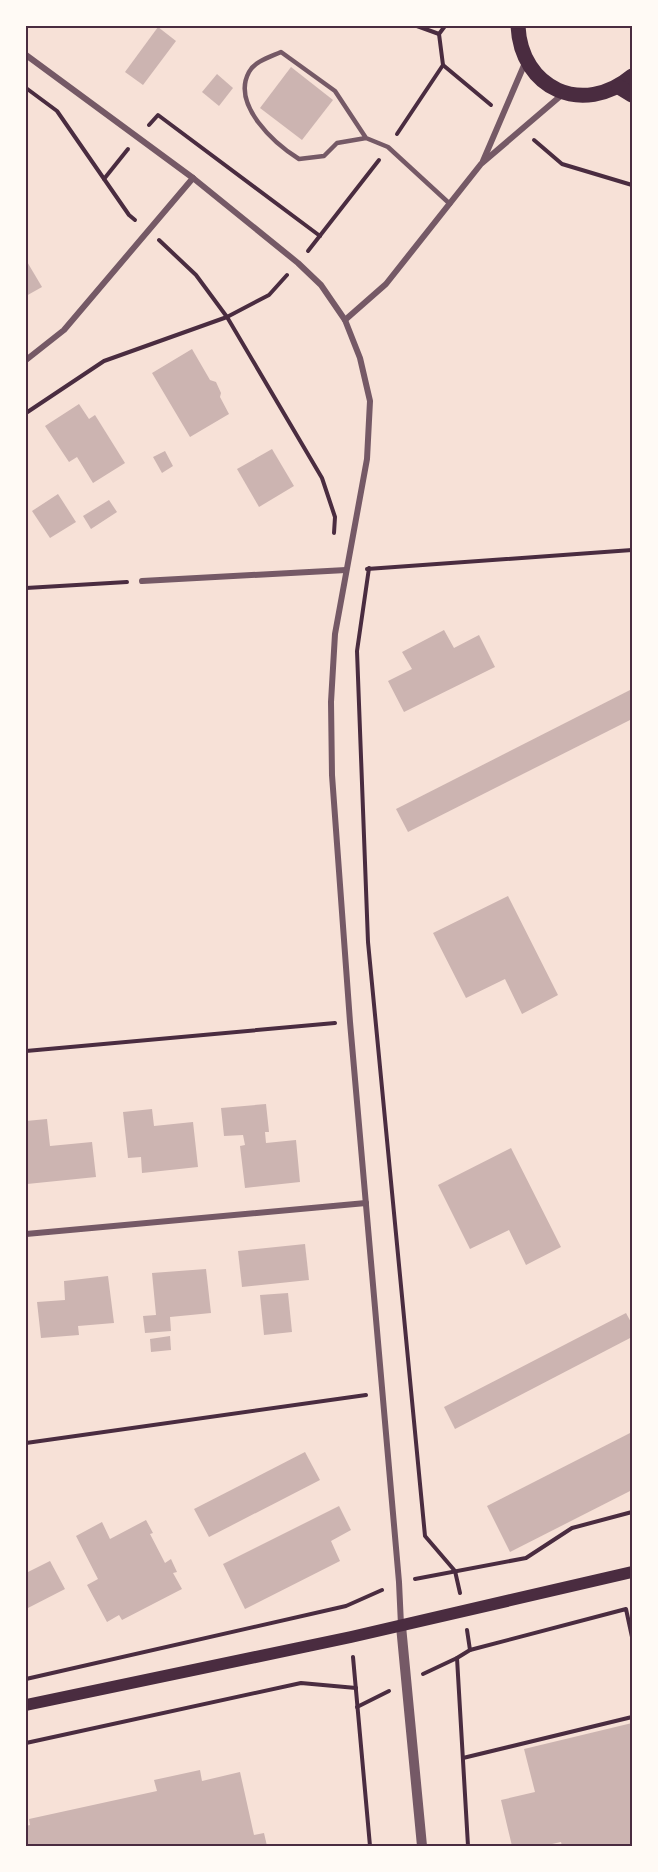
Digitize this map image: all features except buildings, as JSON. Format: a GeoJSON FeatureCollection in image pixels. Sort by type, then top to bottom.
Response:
{"type":"FeatureCollection","features":[{"type":"Feature","properties":{"kind":"main road"},"geometry":{"type":"LineString","coordinates":[[518,26],[519,42],[526,61],[541,81],[564,93],[592,96],[619,87],[633,76]]}},
{"type":"Feature","properties":{"kind":"main road"},"geometry":{"type":"LineString","coordinates":[[619,87],[633,95]]}},
{"type":"Feature","properties":{"kind":"main road"},"geometry":{"type":"LineString","coordinates":[[26,1705],[351,1637],[633,1572]]}},
{"type":"Feature","properties":{"kind":"street"},"geometry":{"type":"LineString","coordinates":[[26,55],[193,178],[298,263],[321,285],[345,321],[360,358],[370,401],[367,459],[335,634],[331,702],[332,775],[350,1022],[422,1846]]}},
{"type":"Feature","properties":{"kind":"street"},"geometry":{"type":"LineString","coordinates":[[481,164],[526,61]]}},
{"type":"Feature","properties":{"kind":"street"},"geometry":{"type":"LineString","coordinates":[[345,321],[386,284],[481,164],[564,93]]}},
{"type":"Feature","properties":{"kind":"street"},"geometry":{"type":"LineString","coordinates":[[26,360],[64,330],[150,232],[193,178]]}},
{"type":"Feature","properties":{"kind":"street"},"geometry":{"type":"LineString","coordinates":[[142,581],[346,570]]}},
{"type":"Feature","properties":{"kind":"street"},"geometry":{"type":"LineString","coordinates":[[26,1234],[366,1203]]}},
{"type":"Feature","properties":{"kind":"lane"},"geometry":{"type":"LineString","coordinates":[[366,138],[335,91],[281,52],[259,62],[249,72],[246,89],[256,123],[299,159],[324,156],[337,143],[366,138],[388,147],[450,204]]}},
{"type":"Feature","properties":{"kind":"path"},"geometry":{"type":"LineString","coordinates":[[417,26],[439,34]]}},
{"type":"Feature","properties":{"kind":"path"},"geometry":{"type":"LineString","coordinates":[[443,65],[503,114]]}},
{"type":"Feature","properties":{"kind":"path"},"geometry":{"type":"LineString","coordinates":[[26,88],[57,111],[129,215],[196,275],[227,317],[322,478],[335,517],[331,572]]}},
{"type":"Feature","properties":{"kind":"path"},"geometry":{"type":"LineString","coordinates":[[522,129],[562,164],[633,185]]}},
{"type":"Feature","properties":{"kind":"path"},"geometry":{"type":"LineString","coordinates":[[346,570],[633,550]]}},
{"type":"Feature","properties":{"kind":"path"},"geometry":{"type":"LineString","coordinates":[[369,568],[357,651],[368,942],[375,1021],[425,1536],[455,1571],[470,1650]]}},
{"type":"Feature","properties":{"kind":"path"},"geometry":{"type":"LineString","coordinates":[[26,588],[142,581]]}},
{"type":"Feature","properties":{"kind":"path"},"geometry":{"type":"LineString","coordinates":[[26,1052],[375,1021]]}},
{"type":"Feature","properties":{"kind":"path"},"geometry":{"type":"LineString","coordinates":[[26,1443],[383,1393],[411,1393]]}},
{"type":"Feature","properties":{"kind":"path"},"geometry":{"type":"LineString","coordinates":[[26,1679],[346,1606],[399,1582],[526,1558],[572,1528],[633,1512]]}},
{"type":"Feature","properties":{"kind":"path"},"geometry":{"type":"LineString","coordinates":[[346,1606],[351,1637],[370,1846]]}},
{"type":"Feature","properties":{"kind":"path"},"geometry":{"type":"LineString","coordinates":[[468,1846],[457,1658],[470,1650],[626,1609],[633,1637]]}},
{"type":"Feature","properties":{"kind":"path"},"geometry":{"type":"LineString","coordinates":[[26,1743],[301,1683],[356,1688]]}},
{"type":"Feature","properties":{"kind":"path"},"geometry":{"type":"LineString","coordinates":[[463,1758],[633,1717]]}}]}
